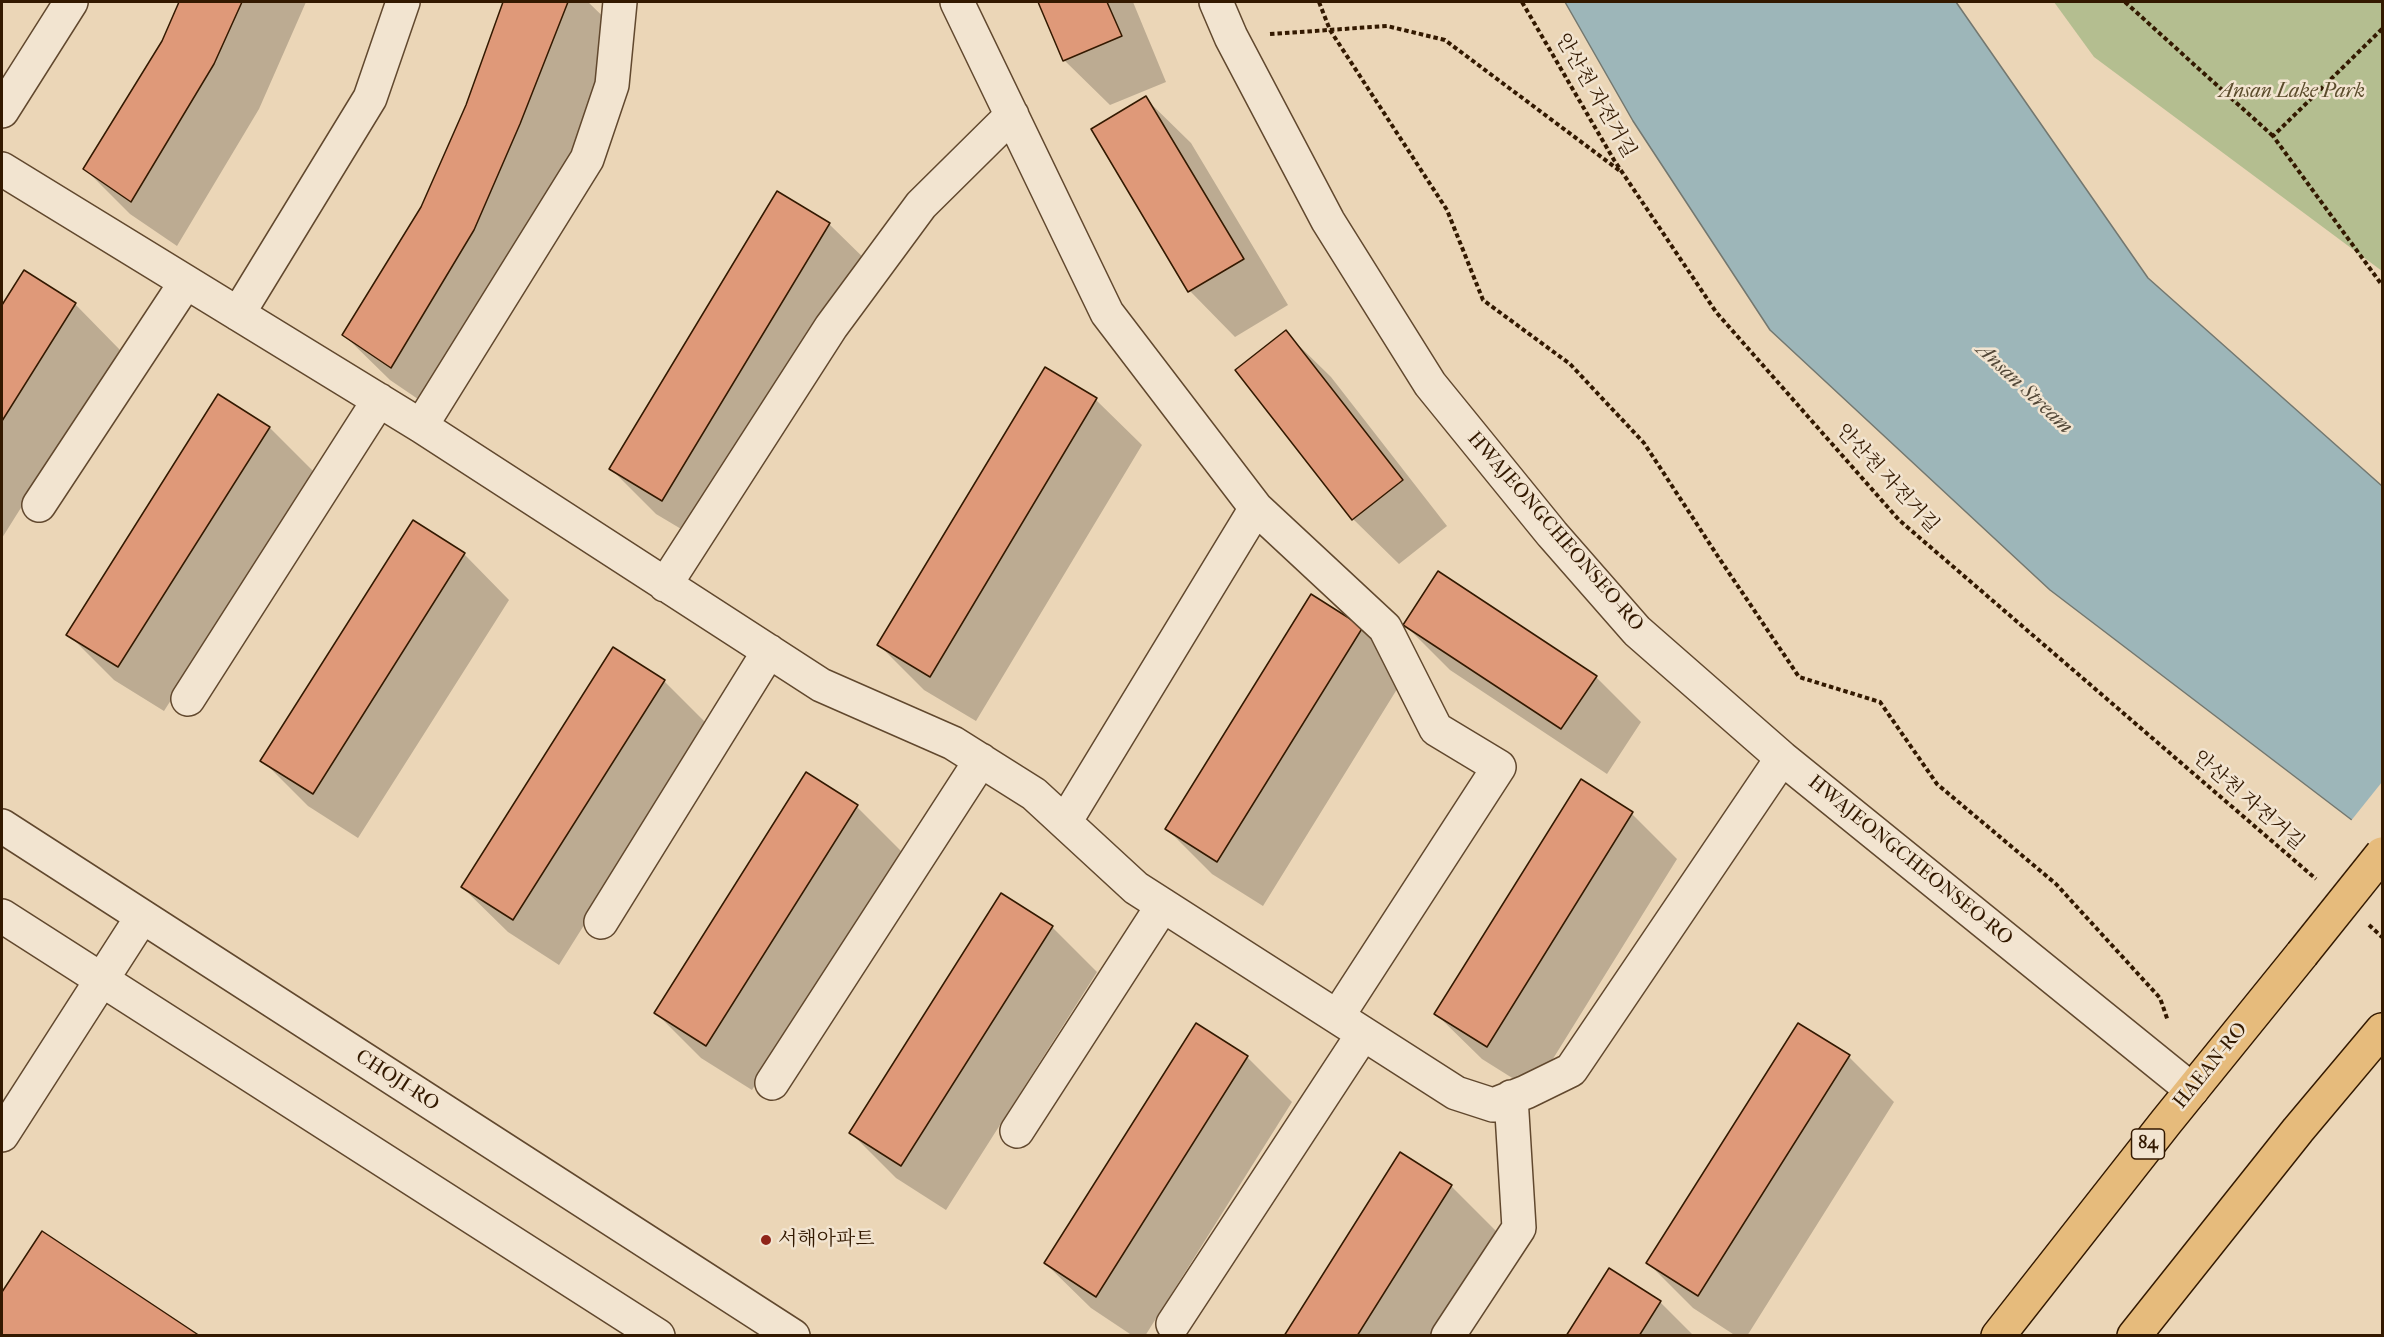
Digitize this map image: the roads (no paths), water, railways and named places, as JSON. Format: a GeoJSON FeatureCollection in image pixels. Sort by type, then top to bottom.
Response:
{"type":"FeatureCollection","features":[{"type":"Feature","properties":{"kind":"main road","name":"HAEAN-RO"},"geometry":{"type":"LineString","coordinates":[[1998,1335],[2382,854]]}},
{"type":"Feature","properties":{"kind":"main road"},"geometry":{"type":"LineString","coordinates":[[2134,1335],[2298,1130],[2382,1030]]}},
{"type":"Feature","properties":{"kind":"street"},"geometry":{"type":"LineString","coordinates":[[2,111],[71,2]]}},
{"type":"Feature","properties":{"kind":"street"},"geometry":{"type":"LineString","coordinates":[[238,314],[370,98],[403,2]]}},
{"type":"Feature","properties":{"kind":"street"},"geometry":{"type":"LineString","coordinates":[[421,426],[587,159],[612,85],[620,2]]}},
{"type":"Feature","properties":{"kind":"street"},"geometry":{"type":"LineString","coordinates":[[957,2],[1107,313],[1256,508],[1385,628],[1436,729],[1499,767],[1173,1324]]}},
{"type":"Feature","properties":{"kind":"street","name":"HWAJEONGCHEONSEO-RO"},"geometry":{"type":"LineString","coordinates":[[1216,2],[1231,37],[1328,221],[1430,384],[1552,534],[1637,631],[1782,758],[2192,1090]]}},
{"type":"Feature","properties":{"kind":"street"},"geometry":{"type":"LineString","coordinates":[[665,585],[831,327],[921,205],[1012,115]]}},
{"type":"Feature","properties":{"kind":"street"},"geometry":{"type":"LineString","coordinates":[[2,169],[421,426],[821,685],[953,743],[981,760],[1034,794],[1136,888],[1456,1093],[1493,1104],[1570,1070],[1782,758]]}},
{"type":"Feature","properties":{"kind":"street"},"geometry":{"type":"LineString","coordinates":[[39,505],[186,282]]}},
{"type":"Feature","properties":{"kind":"street"},"geometry":{"type":"LineString","coordinates":[[188,699],[379,400]]}},
{"type":"Feature","properties":{"kind":"street"},"geometry":{"type":"LineString","coordinates":[[1065,822],[1256,508]]}},
{"type":"Feature","properties":{"kind":"street"},"geometry":{"type":"LineString","coordinates":[[601,922],[769,651]]}},
{"type":"Feature","properties":{"kind":"street"},"geometry":{"type":"LineString","coordinates":[[772,1083],[981,760]]}},
{"type":"Feature","properties":{"kind":"street","name":"CHOJI-RO"},"geometry":{"type":"LineString","coordinates":[[2,826],[793,1335]]}},
{"type":"Feature","properties":{"kind":"street"},"geometry":{"type":"LineString","coordinates":[[1017,1131],[1163,905]]}},
{"type":"Feature","properties":{"kind":"street"},"geometry":{"type":"LineString","coordinates":[[2,916],[658,1335]]}},
{"type":"Feature","properties":{"kind":"street"},"geometry":{"type":"LineString","coordinates":[[2,1135],[142,918]]}},
{"type":"Feature","properties":{"kind":"street"},"geometry":{"type":"LineString","coordinates":[[1448,1335],[1519,1228],[1511,1098]]}},
{"type":"Feature","properties":{"kind":"water","name":"Ansan Stream"},"geometry":{"type":"Polygon","coordinates":[[[1565,2],[1956,2],[2148,278],[2382,486],[2382,843],[2050,590],[1770,330],[1633,121],[1565,2]]]}},
{"type":"Feature","properties":{"kind":"place","name":"서해아파트"},"geometry":{"type":"Point","coordinates":[766,1240]}},
{"type":"Feature","properties":{"kind":"park label","name":"Ansan Lake Park"},"geometry":{"type":"Point","coordinates":[2292,92]}}]}
